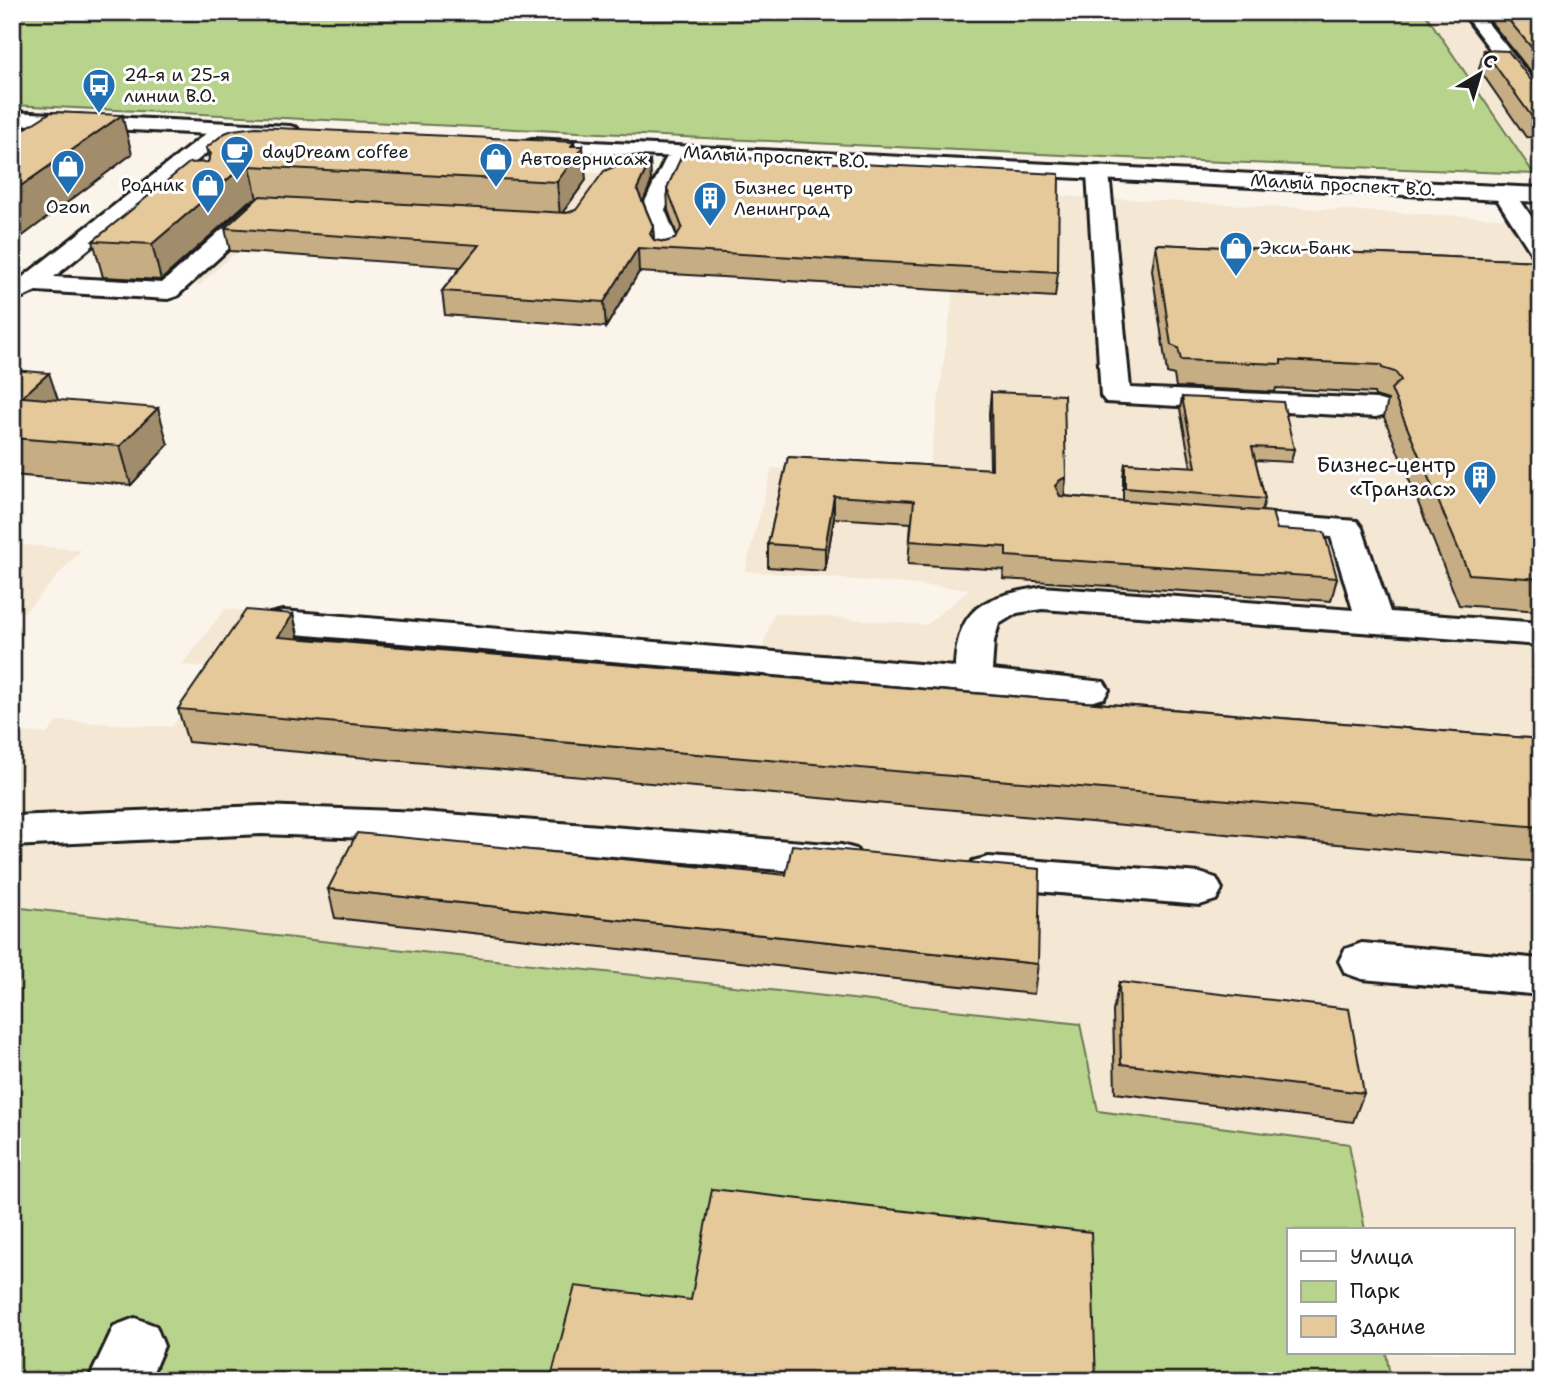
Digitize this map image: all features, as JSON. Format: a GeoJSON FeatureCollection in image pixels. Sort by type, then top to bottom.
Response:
{"type":"FeatureCollection","features":[{"type":"Feature","properties":{"kind":"main road"},"geometry":{"type":"LineString","coordinates":[[1470,12],[1541,103]]}},
{"type":"Feature","properties":{"kind":"main road"},"geometry":{"type":"LineString","coordinates":[[12,118],[310,139]]}},
{"type":"Feature","properties":{"kind":"main road"},"geometry":{"type":"LineString","coordinates":[[12,129],[217,134]]}},
{"type":"Feature","properties":{"kind":"main road"},"geometry":{"type":"LineString","coordinates":[[23,285],[217,134]]}},
{"type":"Feature","properties":{"kind":"main road","name":"Малый проспект В.О."},"geometry":{"type":"LineString","coordinates":[[509,149],[629,161],[1099,178]]}},
{"type":"Feature","properties":{"kind":"main road","name":"Малый проспект В.О."},"geometry":{"type":"LineString","coordinates":[[629,161],[1099,178],[1508,198],[1541,195]]}},
{"type":"Feature","properties":{"kind":"main road"},"geometry":{"type":"LineString","coordinates":[[665,257],[669,249],[653,210],[675,162]]}},
{"type":"Feature","properties":{"kind":"main road"},"geometry":{"type":"LineString","coordinates":[[1099,178],[1116,396],[1376,408]]}},
{"type":"Feature","properties":{"kind":"main road"},"geometry":{"type":"LineString","coordinates":[[152,186],[179,188]]}},
{"type":"Feature","properties":{"kind":"main road"},"geometry":{"type":"LineString","coordinates":[[1508,198],[1541,249]]}},
{"type":"Feature","properties":{"kind":"main road","name":"Малый проспект В.О."},"geometry":{"type":"LineString","coordinates":[[1508,198],[1541,205]]}},
{"type":"Feature","properties":{"kind":"main road"},"geometry":{"type":"LineString","coordinates":[[23,285],[168,291],[258,209],[285,211]]}},
{"type":"Feature","properties":{"kind":"main road"},"geometry":{"type":"LineString","coordinates":[[638,240],[662,230]]}},
{"type":"Feature","properties":{"kind":"main road"},"geometry":{"type":"LineString","coordinates":[[1194,518],[1345,528],[1375,621]]}},
{"type":"Feature","properties":{"kind":"main road"},"geometry":{"type":"LineString","coordinates":[[973,679],[974,638],[983,617],[1006,603],[1042,598],[1541,634]]}},
{"type":"Feature","properties":{"kind":"main road"},"geometry":{"type":"LineString","coordinates":[[283,622],[1090,690]]}},
{"type":"Feature","properties":{"kind":"main road"},"geometry":{"type":"LineString","coordinates":[[12,831],[262,820],[421,825],[880,863]]}},
{"type":"Feature","properties":{"kind":"main road"},"geometry":{"type":"LineString","coordinates":[[950,869],[1200,889]]}},
{"type":"Feature","properties":{"kind":"main road"},"geometry":{"type":"LineString","coordinates":[[1362,961],[1541,977]]}},
{"type":"Feature","properties":{"kind":"shaded area"},"geometry":{"type":"Polygon","coordinates":[[[1424,12],[1541,12],[1541,174],[1534,174],[1424,12]]]}},
{"type":"Feature","properties":{"kind":"shaded area"},"geometry":{"type":"Polygon","coordinates":[[[242,155],[1541,220],[1541,1381],[12,1381],[12,731],[47,734],[58,721],[172,727],[214,667],[182,665],[225,609],[761,653],[774,613],[926,625],[970,589],[745,571],[772,468],[928,478],[953,293],[674,275],[677,256],[271,220],[200,285],[94,279],[242,155]]]}},
{"type":"Feature","properties":{"kind":"shaded area"},"geometry":{"type":"Polygon","coordinates":[[[12,544],[81,550],[25,612],[15,612],[12,615],[12,544]]]}},
{"type":"Feature","properties":{"kind":"green space"},"geometry":{"type":"Polygon","coordinates":[[[12,12],[1424,12],[1534,174],[1147,159],[12,105],[12,12]]]}},
{"type":"Feature","properties":{"kind":"green space"},"geometry":{"type":"Polygon","coordinates":[[[12,907],[1080,1024],[1098,1111],[1349,1144],[1365,1228],[1287,1228],[1287,1354],[1386,1354],[1391,1381],[12,1381],[12,907]]]}},
{"type":"Feature","properties":{"kind":"building"},"geometry":{"type":"Polygon","coordinates":[[[1502,12],[1541,12],[1541,59],[1502,12]]]}},
{"type":"Feature","properties":{"kind":"building"},"geometry":{"type":"Polygon","coordinates":[[[1484,50],[1508,51],[1541,90],[1541,117],[1532,117],[1484,50]]]}},
{"type":"Feature","properties":{"kind":"building"},"geometry":{"type":"Polygon","coordinates":[[[51,112],[122,115],[12,192],[12,137],[51,112]]]}},
{"type":"Feature","properties":{"kind":"building"},"geometry":{"type":"Polygon","coordinates":[[[256,127],[574,142],[571,146],[583,146],[557,182],[250,166],[241,168],[152,244],[93,241],[189,163],[208,162],[211,154],[206,148],[225,133],[256,127]]]}},
{"type":"Feature","properties":{"kind":"building"},"geometry":{"type":"Polygon","coordinates":[[[682,155],[1059,174],[1058,272],[638,248],[604,302],[442,291],[479,245],[225,228],[260,196],[567,213],[576,210],[604,171],[630,160],[650,161],[637,189],[653,226],[650,234],[654,240],[665,242],[675,239],[682,227],[667,188],[682,155]]]}},
{"type":"Feature","properties":{"kind":"building","name":"Бизнес-центр «Транзас»"},"geometry":{"type":"Polygon","coordinates":[[[1156,244],[1541,261],[1541,307],[1538,307],[1541,311],[1541,579],[1469,574],[1391,389],[1401,380],[1395,372],[1382,368],[1381,365],[1281,360],[1281,364],[1181,360],[1178,348],[1171,345],[1156,244]]]}},
{"type":"Feature","properties":{"kind":"building"},"geometry":{"type":"Polygon","coordinates":[[[12,370],[49,373],[22,397],[158,408],[120,446],[12,438],[12,370]]]}},
{"type":"Feature","properties":{"kind":"building"},"geometry":{"type":"Polygon","coordinates":[[[991,392],[1064,395],[1066,477],[1055,486],[1060,496],[1272,512],[1277,529],[1324,532],[1337,578],[1006,556],[1006,547],[910,541],[914,501],[834,496],[825,548],[768,544],[788,457],[992,469],[991,392]]]}},
{"type":"Feature","properties":{"kind":"building"},"geometry":{"type":"Polygon","coordinates":[[[1182,397],[1283,402],[1294,449],[1252,447],[1265,499],[1125,488],[1125,463],[1196,467],[1182,397]]]}},
{"type":"Feature","properties":{"kind":"building"},"geometry":{"type":"Polygon","coordinates":[[[246,610],[293,614],[278,637],[1541,739],[1541,827],[178,709],[246,610]]]}},
{"type":"Feature","properties":{"kind":"building"},"geometry":{"type":"Polygon","coordinates":[[[357,833],[786,875],[792,845],[1040,869],[1038,964],[328,889],[357,833]]]}},
{"type":"Feature","properties":{"kind":"building"},"geometry":{"type":"Polygon","coordinates":[[[1119,982],[1349,1009],[1364,1093],[1121,1064],[1119,982]]]}},
{"type":"Feature","properties":{"kind":"building"},"geometry":{"type":"Polygon","coordinates":[[[712,1189],[1091,1232],[1096,1381],[550,1381],[575,1286],[691,1300],[712,1189]]]}},
{"type":"Feature","properties":{"kind":"place","name":"24-я и 25-я линии В.О."},"geometry":{"type":"Point","coordinates":[99,115]}},
{"type":"Feature","properties":{"kind":"place","name":"dayDream coffee"},"geometry":{"type":"Point","coordinates":[237,182]}},
{"type":"Feature","properties":{"kind":"place","name":"Автовернисаж"},"geometry":{"type":"Point","coordinates":[496,189]}},
{"type":"Feature","properties":{"kind":"place","name":"Ozon"},"geometry":{"type":"Point","coordinates":[68,196]}},
{"type":"Feature","properties":{"kind":"place","name":"Родник"},"geometry":{"type":"Point","coordinates":[208,215]}},
{"type":"Feature","properties":{"kind":"place","name":"Бизнес центр Ленинград"},"geometry":{"type":"Point","coordinates":[710,228]}},
{"type":"Feature","properties":{"kind":"place","name":"Экси-Банк"},"geometry":{"type":"Point","coordinates":[1236,278]}},
{"type":"Feature","properties":{"kind":"place","name":"Бизнес-центр «Транзас»"},"geometry":{"type":"Point","coordinates":[1480,507]}}]}
